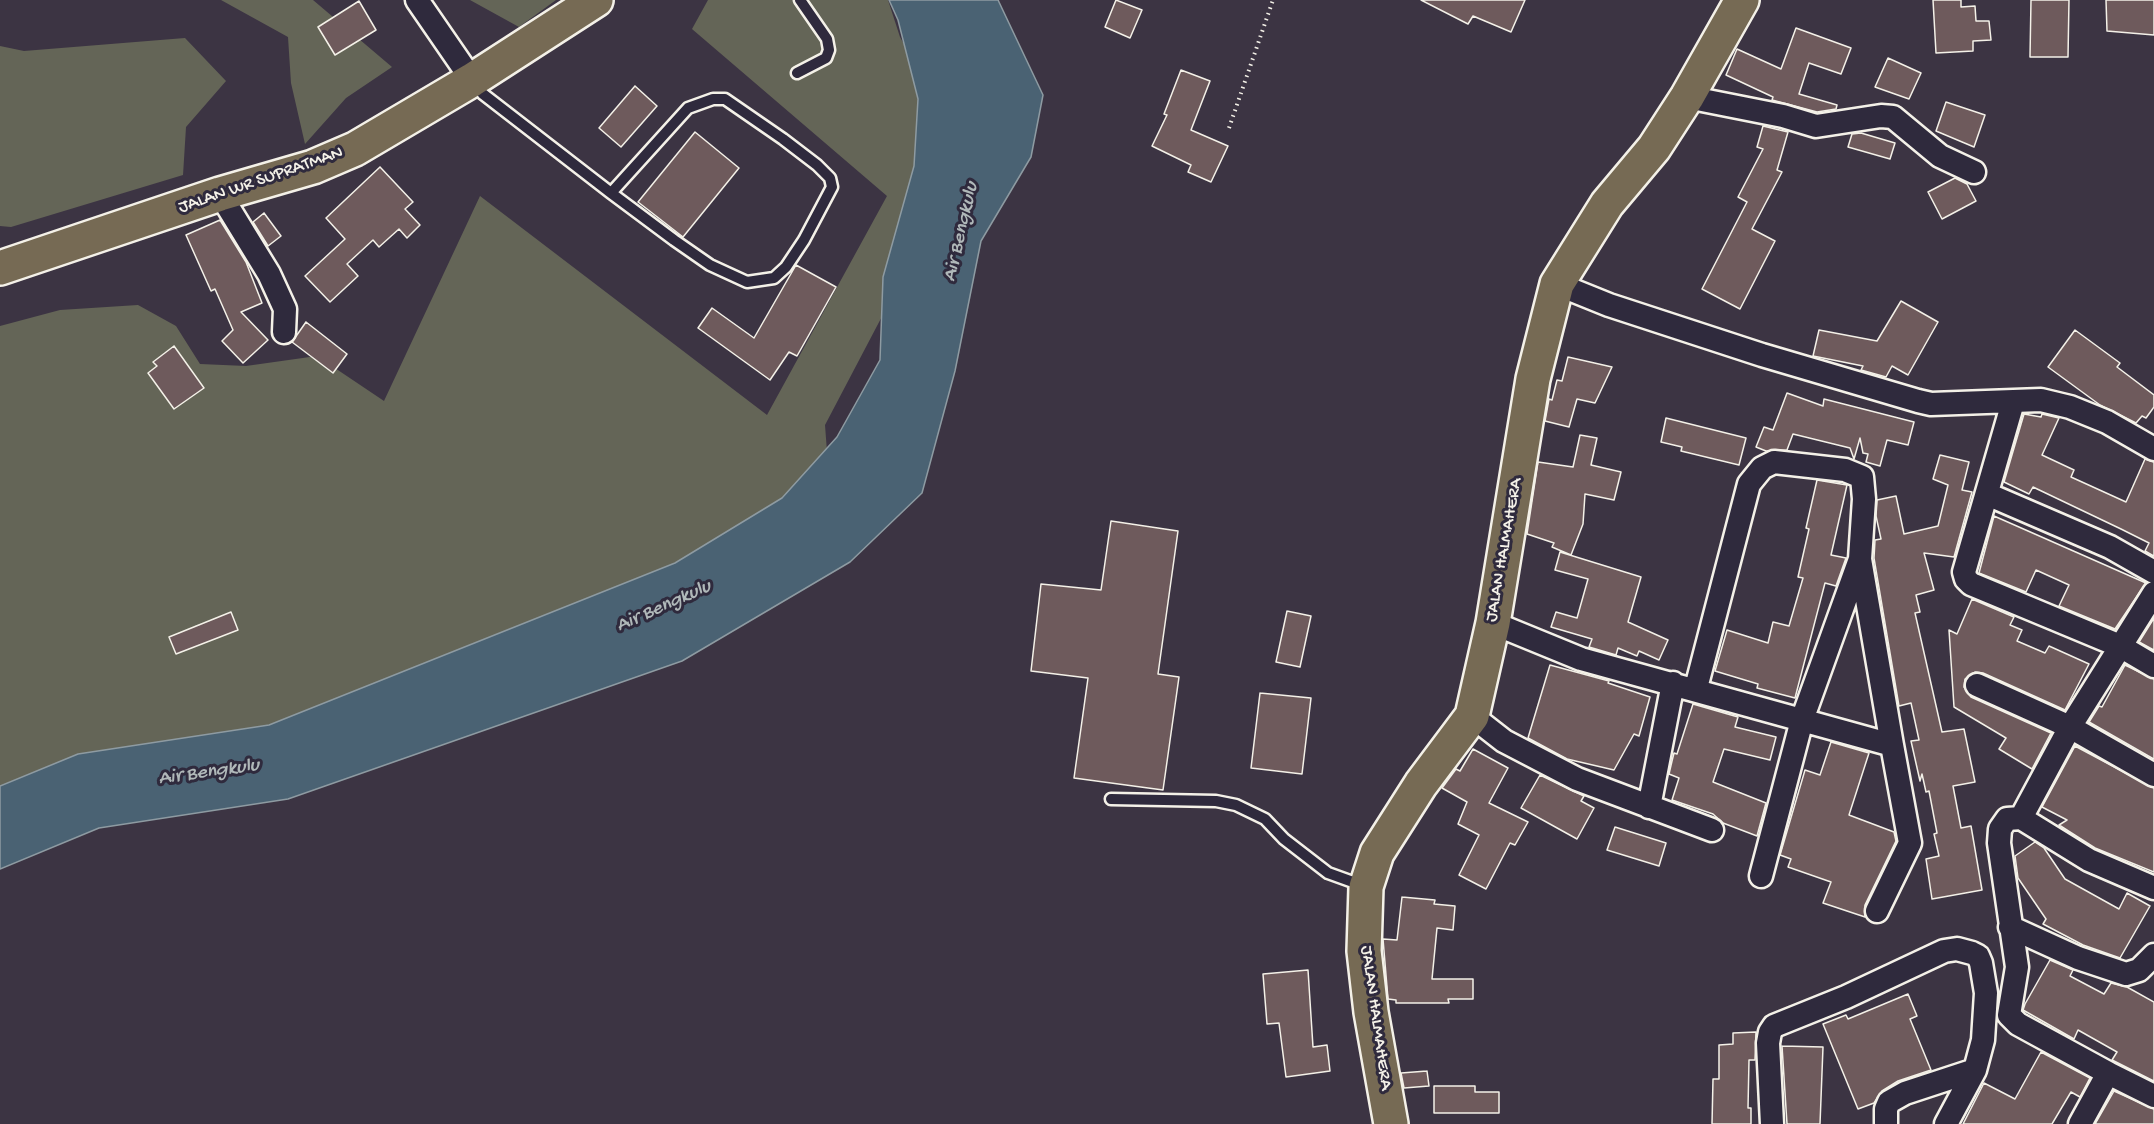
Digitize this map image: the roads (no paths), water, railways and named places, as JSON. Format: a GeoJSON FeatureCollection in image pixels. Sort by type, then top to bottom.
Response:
{"type":"FeatureCollection","features":[{"type":"Feature","properties":{"kind":"main road","name":"JALAN WR SUPRATMAN"},"geometry":{"type":"LineString","coordinates":[[0,268],[220,194],[313,167],[355,149],[472,80],[596,0]]}},
{"type":"Feature","properties":{"kind":"main road","name":"JALAN HALMAHERA"},"geometry":{"type":"LineString","coordinates":[[1391,1124],[1371,1012],[1364,951],[1366,887],[1377,853],[1421,784],[1472,716],[1493,623],[1533,379],[1557,284],[1607,204],[1654,148],[1687,97],[1742,0]]}},
{"type":"Feature","properties":{"kind":"street"},"geometry":{"type":"LineString","coordinates":[[417,0],[472,80]]}},
{"type":"Feature","properties":{"kind":"street"},"geometry":{"type":"LineString","coordinates":[[1687,97],[1783,116],[1816,126],[1881,116],[1893,117],[1940,156],[1974,172]]}},
{"type":"Feature","properties":{"kind":"street"},"geometry":{"type":"LineString","coordinates":[[220,194],[269,274],[285,309],[284,332]]}},
{"type":"Feature","properties":{"kind":"street"},"geometry":{"type":"LineString","coordinates":[[1557,284],[1609,304],[1762,355],[1930,404],[2041,400],[2070,407],[2106,422],[2154,448]]}},
{"type":"Feature","properties":{"kind":"street"},"geometry":{"type":"LineString","coordinates":[[2013,402],[1964,572],[1966,579],[1971,584],[2120,646],[2154,666]]}},
{"type":"Feature","properties":{"kind":"street"},"geometry":{"type":"LineString","coordinates":[[1696,688],[1749,484],[1762,468],[1774,462],[1845,470],[1862,477],[1864,499],[1860,559],[1911,843],[1877,910]]}},
{"type":"Feature","properties":{"kind":"street"},"geometry":{"type":"LineString","coordinates":[[1987,494],[2110,547],[2154,572]]}},
{"type":"Feature","properties":{"kind":"street"},"geometry":{"type":"LineString","coordinates":[[1761,876],[1802,720],[1860,559]]}},
{"type":"Feature","properties":{"kind":"street"},"geometry":{"type":"LineString","coordinates":[[2021,818],[2070,727],[2103,679],[2120,646],[2154,592]]}},
{"type":"Feature","properties":{"kind":"street"},"geometry":{"type":"LineString","coordinates":[[1493,623],[1581,659],[1696,688],[1892,745]]}},
{"type":"Feature","properties":{"kind":"street"},"geometry":{"type":"LineString","coordinates":[[1649,807],[1673,683]]}},
{"type":"Feature","properties":{"kind":"street"},"geometry":{"type":"LineString","coordinates":[[1977,685],[2070,727],[2154,775]]}},
{"type":"Feature","properties":{"kind":"street"},"geometry":{"type":"LineString","coordinates":[[1472,716],[1504,741],[1577,779],[1712,830]]}},
{"type":"Feature","properties":{"kind":"street"},"geometry":{"type":"LineString","coordinates":[[2009,1015],[2017,967],[1999,836],[2007,819],[2021,818],[2090,860],[2154,888]]}},
{"type":"Feature","properties":{"kind":"street"},"geometry":{"type":"LineString","coordinates":[[2010,927],[2078,958],[2126,974],[2148,964],[2154,955]]}},
{"type":"Feature","properties":{"kind":"street"},"geometry":{"type":"LineString","coordinates":[[1772,1124],[1768,1044],[1770,1032],[1774,1026],[1846,997],[1944,951],[1957,949],[1978,956],[1986,993],[1983,1040],[1975,1070],[1946,1124]]}},
{"type":"Feature","properties":{"kind":"street"},"geometry":{"type":"LineString","coordinates":[[1985,1008],[2009,1015],[2018,1024],[2154,1096]]}},
{"type":"Feature","properties":{"kind":"street"},"geometry":{"type":"LineString","coordinates":[[1886,1124],[1886,1109],[1889,1102],[1905,1093],[1975,1070]]}},
{"type":"Feature","properties":{"kind":"street"},"geometry":{"type":"LineString","coordinates":[[2080,1124],[2108,1073]]}},
{"type":"Feature","properties":{"kind":"lane"},"geometry":{"type":"LineString","coordinates":[[797,73],[826,57],[829,50],[827,39],[800,0]]}},
{"type":"Feature","properties":{"kind":"lane"},"geometry":{"type":"LineString","coordinates":[[472,80],[483,94],[611,193],[710,265],[747,282],[774,278],[786,267],[804,240],[832,186],[830,178],[817,165],[783,139],[725,99],[713,99],[688,108],[611,193]]}},
{"type":"Feature","properties":{"kind":"lane"},"geometry":{"type":"LineString","coordinates":[[1111,799],[1216,801],[1236,805],[1265,819],[1284,839],[1328,873],[1366,887]]}},
{"type":"Feature","properties":{"kind":"water","name":"Air Bengkulu"},"geometry":{"type":"Polygon","coordinates":[[[889,0],[998,0],[1043,95],[1031,157],[981,241],[955,371],[922,493],[850,562],[682,661],[288,799],[99,828],[0,869],[0,786],[78,754],[269,725],[675,563],[782,498],[837,437],[880,360],[883,277],[914,166],[918,99],[898,20],[889,0]]]}}]}
